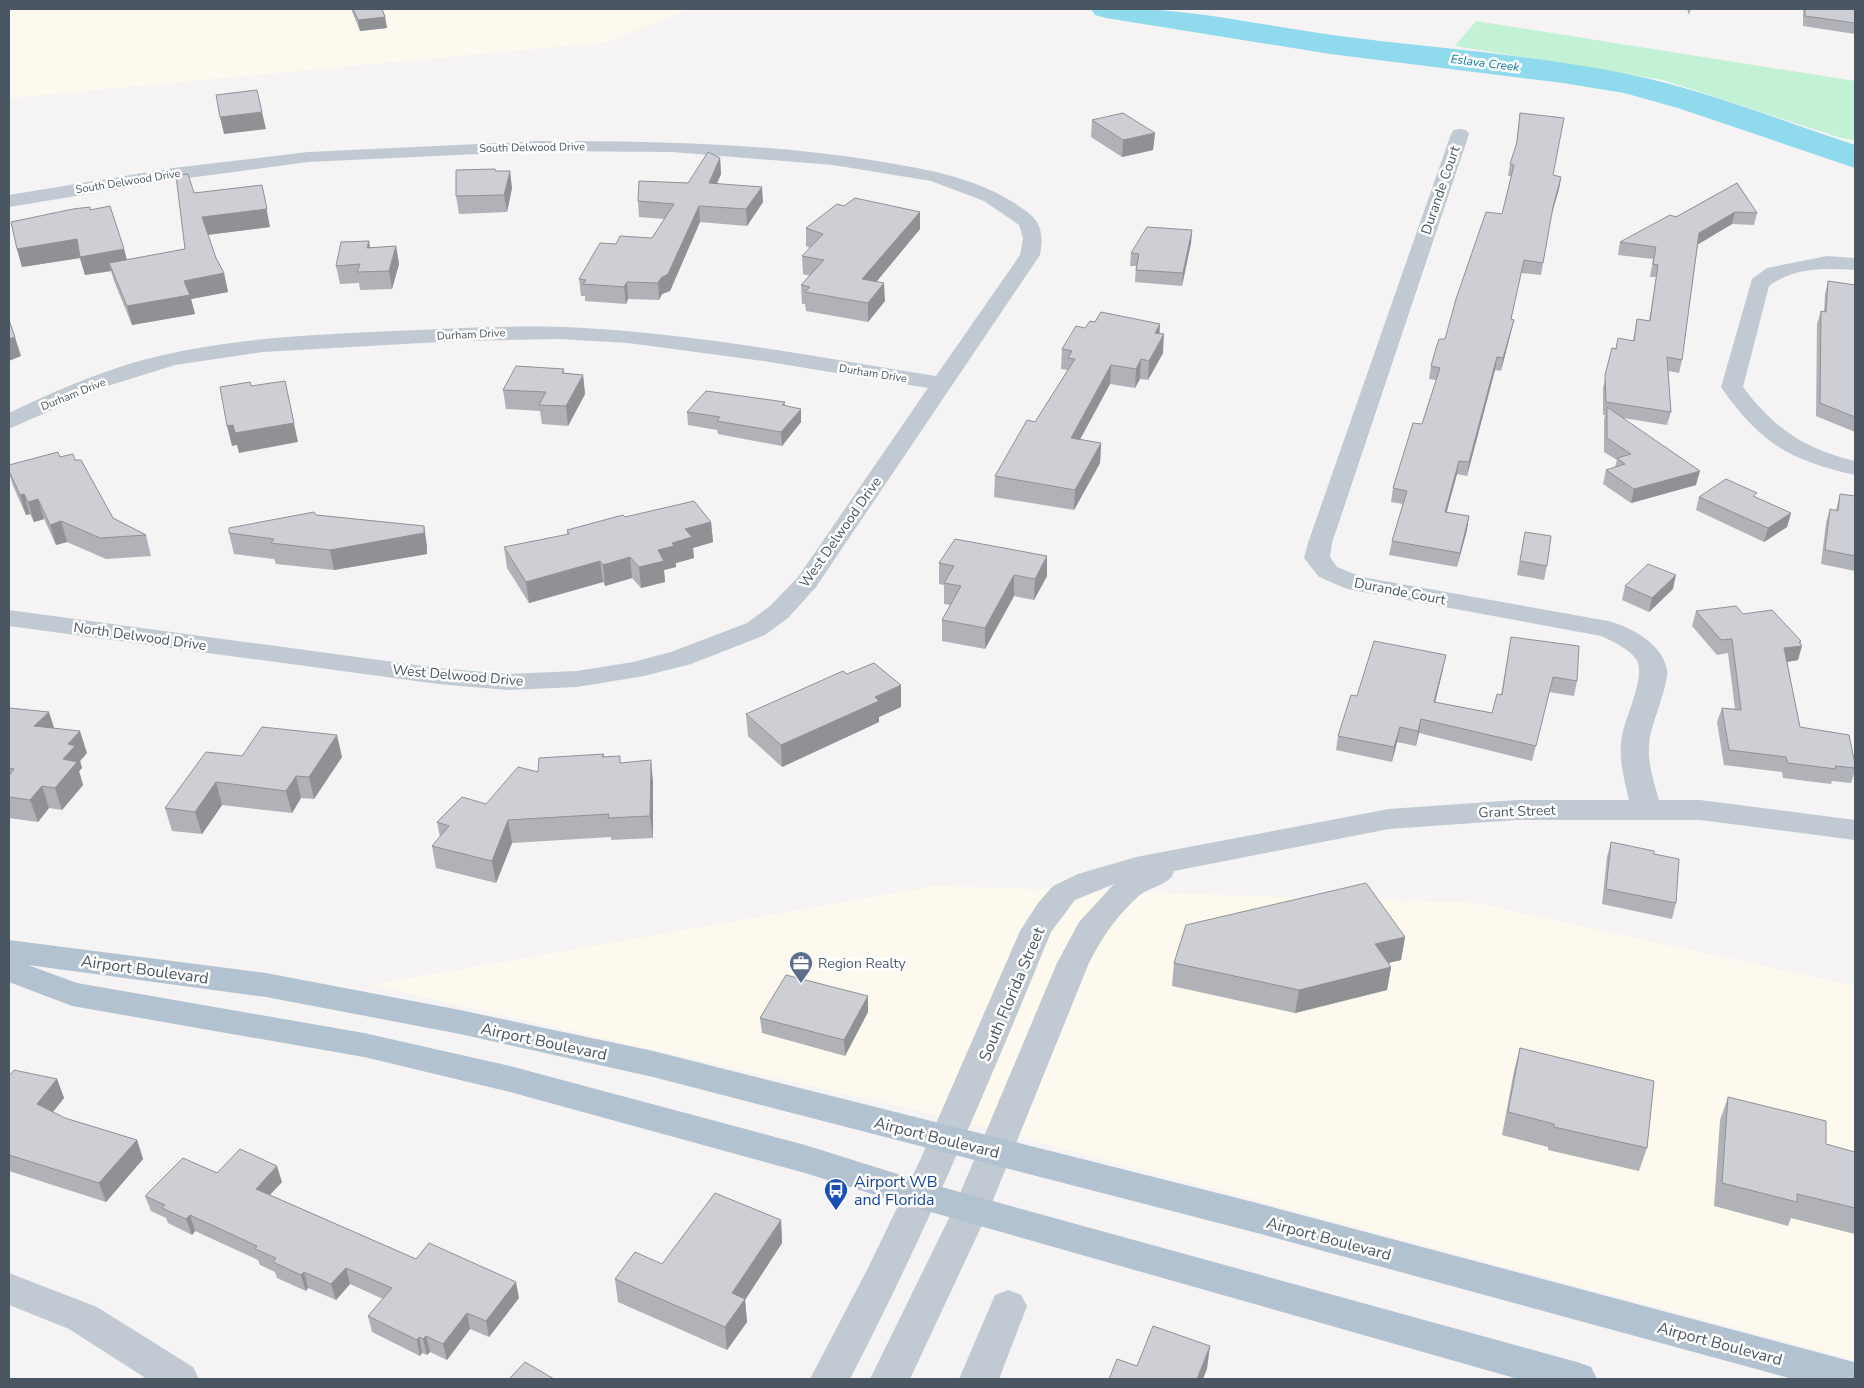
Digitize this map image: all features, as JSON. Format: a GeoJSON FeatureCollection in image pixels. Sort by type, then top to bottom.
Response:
{"type":"FeatureCollection","features":[{"type":"Feature","properties":{"kind":"main road","name":"Airport Boulevard"},"geometry":{"type":"LineString","coordinates":[[9,951],[266,985],[460,1022],[653,1064],[1261,1219],[1854,1379]]}},
{"type":"Feature","properties":{"kind":"main road"},"geometry":{"type":"LineString","coordinates":[[9,970],[72,994],[364,1045],[510,1078],[805,1159],[972,1210],[1577,1379]]}},
{"type":"Feature","properties":{"kind":"street","name":"Durande Court"},"geometry":{"type":"LineString","coordinates":[[1460,134],[1323,533],[1317,558],[1328,572],[1356,584],[1608,629],[1630,640],[1648,655],[1654,671],[1636,736],[1634,757],[1646,810]]}},
{"type":"Feature","properties":{"kind":"street","name":"South Delwood Drive"},"geometry":{"type":"LineString","coordinates":[[9,201],[173,174],[308,157],[551,146],[672,147],[833,160],[935,176],[991,197],[1010,209],[1028,223],[1033,238]]}},
{"type":"Feature","properties":{"kind":"street","name":"West Delwood Drive"},"geometry":{"type":"LineString","coordinates":[[271,654],[438,676],[508,682],[577,679],[634,670],[681,658],[756,629],[779,612],[807,582],[1030,255],[1033,238]]}},
{"type":"Feature","properties":{"kind":"street"},"geometry":{"type":"LineString","coordinates":[[1855,264],[1827,262],[1799,266],[1774,272],[1759,283],[1732,387],[1765,428],[1788,446],[1838,465],[1855,468]]}},
{"type":"Feature","properties":{"kind":"street","name":"Durham Drive"},"geometry":{"type":"LineString","coordinates":[[9,422],[86,388],[146,366],[208,354],[325,341],[516,332],[584,334],[672,342],[942,384]]}},
{"type":"Feature","properties":{"kind":"street","name":"North Delwood Drive"},"geometry":{"type":"LineString","coordinates":[[9,618],[271,654]]}},
{"type":"Feature","properties":{"kind":"street","name":"Grant Street"},"geometry":{"type":"LineString","coordinates":[[1182,861],[1250,845],[1389,819],[1516,810],[1700,810],[1855,830]]}},
{"type":"Feature","properties":{"kind":"street"},"geometry":{"type":"LineString","coordinates":[[890,1379],[972,1210],[1073,963],[1090,930],[1131,886],[1182,861]]}},
{"type":"Feature","properties":{"kind":"street","name":"South Florida Street"},"geometry":{"type":"LineString","coordinates":[[830,1379],[865,1314],[920,1195],[948,1140],[1036,932],[1049,911],[1064,893],[1089,881],[1136,868],[1182,861]]}},
{"type":"Feature","properties":{"kind":"street"},"geometry":{"type":"LineString","coordinates":[[9,1289],[83,1318],[179,1379]]}},
{"type":"Feature","properties":{"kind":"street"},"geometry":{"type":"LineString","coordinates":[[979,1379],[1008,1306]]}},
{"type":"Feature","properties":{"kind":"shaded area"},"geometry":{"type":"Polygon","coordinates":[[[9,9],[689,9],[608,42],[9,98],[9,9]]]}},
{"type":"Feature","properties":{"kind":"shaded area"},"geometry":{"type":"Polygon","coordinates":[[[935,886],[1476,903],[1855,986],[1855,1360],[929,1113],[371,985],[935,886]]]}},
{"type":"Feature","properties":{"kind":"green space"},"geometry":{"type":"Polygon","coordinates":[[[1476,21],[1855,81],[1855,140],[1841,138],[1663,80],[1455,46],[1476,21]]]}},
{"type":"Feature","properties":{"kind":"building"},"geometry":{"type":"Polygon","coordinates":[[[353,9],[382,9],[385,17],[358,20],[353,9]]]}},
{"type":"Feature","properties":{"kind":"building"},"geometry":{"type":"Polygon","coordinates":[[[1805,9],[1855,9],[1855,23],[1805,16],[1805,9]]]}},
{"type":"Feature","properties":{"kind":"building"},"geometry":{"type":"Polygon","coordinates":[[[257,90],[262,112],[220,117],[216,95],[257,90]]]}},
{"type":"Feature","properties":{"kind":"building"},"geometry":{"type":"Polygon","coordinates":[[[1123,113],[1155,133],[1123,140],[1092,120],[1123,113]]]}},
{"type":"Feature","properties":{"kind":"building"},"geometry":{"type":"Polygon","coordinates":[[[1520,113],[1564,118],[1553,175],[1561,177],[1553,207],[1543,263],[1524,260],[1511,319],[1514,320],[1503,358],[1497,357],[1469,462],[1459,461],[1445,512],[1469,516],[1460,553],[1392,541],[1407,491],[1393,488],[1413,423],[1422,424],[1440,368],[1431,366],[1436,348],[1439,339],[1445,339],[1456,299],[1486,212],[1502,214],[1514,165],[1510,164],[1517,142],[1520,113]]]}},
{"type":"Feature","properties":{"kind":"building"},"geometry":{"type":"Polygon","coordinates":[[[708,152],[720,158],[709,183],[762,187],[746,209],[699,206],[668,274],[661,278],[658,283],[627,282],[624,287],[583,284],[586,280],[579,279],[600,243],[616,244],[620,236],[652,238],[674,204],[638,201],[639,181],[688,183],[708,152]]]}},
{"type":"Feature","properties":{"kind":"building"},"geometry":{"type":"Polygon","coordinates":[[[495,169],[495,171],[510,171],[504,195],[456,196],[456,170],[495,169]]]}},
{"type":"Feature","properties":{"kind":"building"},"geometry":{"type":"Polygon","coordinates":[[[188,174],[194,193],[262,185],[267,209],[202,217],[216,258],[224,273],[184,281],[190,295],[127,306],[109,263],[185,249],[176,176],[188,174]]]}},
{"type":"Feature","properties":{"kind":"building"},"geometry":{"type":"Polygon","coordinates":[[[1737,183],[1757,213],[1735,212],[1699,233],[1682,360],[1667,357],[1671,412],[1606,402],[1605,375],[1612,348],[1616,349],[1618,338],[1634,341],[1637,319],[1650,321],[1658,265],[1653,264],[1656,247],[1620,242],[1670,215],[1676,217],[1737,183]]]}},
{"type":"Feature","properties":{"kind":"building"},"geometry":{"type":"Polygon","coordinates":[[[855,198],[920,212],[862,279],[884,283],[868,303],[805,292],[810,287],[801,285],[824,260],[802,256],[823,234],[806,228],[837,204],[844,206],[855,198]]]}},
{"type":"Feature","properties":{"kind":"building"},"geometry":{"type":"Polygon","coordinates":[[[110,206],[124,249],[80,257],[77,239],[17,249],[11,222],[73,209],[90,207],[90,210],[110,206]]]}},
{"type":"Feature","properties":{"kind":"building"},"geometry":{"type":"Polygon","coordinates":[[[1147,227],[1192,230],[1183,273],[1136,270],[1139,254],[1131,253],[1147,227]]]}},
{"type":"Feature","properties":{"kind":"building"},"geometry":{"type":"Polygon","coordinates":[[[369,241],[367,248],[396,246],[389,271],[357,272],[360,264],[336,266],[341,242],[369,241]]]}},
{"type":"Feature","properties":{"kind":"building"},"geometry":{"type":"Polygon","coordinates":[[[1828,281],[1855,285],[1855,417],[1820,403],[1821,311],[1826,312],[1828,281]]]}},
{"type":"Feature","properties":{"kind":"building"},"geometry":{"type":"Polygon","coordinates":[[[1101,312],[1160,324],[1155,333],[1164,334],[1149,361],[1141,359],[1136,369],[1111,365],[1071,438],[1101,443],[1075,490],[995,476],[1027,420],[1035,422],[1075,359],[1068,358],[1072,351],[1062,349],[1076,326],[1085,328],[1090,321],[1095,322],[1101,312]]]}},
{"type":"Feature","properties":{"kind":"building"},"geometry":{"type":"Polygon","coordinates":[[[9,320],[15,337],[9,339],[9,320]]]}},
{"type":"Feature","properties":{"kind":"building"},"geometry":{"type":"Polygon","coordinates":[[[516,366],[564,369],[562,373],[583,375],[566,406],[539,405],[546,392],[503,390],[516,366]]]}},
{"type":"Feature","properties":{"kind":"building"},"geometry":{"type":"Polygon","coordinates":[[[285,381],[294,423],[235,433],[233,425],[227,426],[220,387],[250,382],[251,386],[285,381]]]}},
{"type":"Feature","properties":{"kind":"building"},"geometry":{"type":"Polygon","coordinates":[[[706,391],[785,402],[782,405],[801,409],[781,432],[717,421],[720,417],[687,412],[706,391]]]}},
{"type":"Feature","properties":{"kind":"building"},"geometry":{"type":"Polygon","coordinates":[[[1607,407],[1700,471],[1634,489],[1606,470],[1625,464],[1617,458],[1631,454],[1607,438],[1607,407]]]}},
{"type":"Feature","properties":{"kind":"building"},"geometry":{"type":"Polygon","coordinates":[[[58,452],[60,457],[73,454],[75,460],[81,460],[113,518],[146,535],[100,538],[61,521],[50,525],[38,499],[28,502],[24,494],[20,495],[9,471],[9,465],[58,452]]]}},
{"type":"Feature","properties":{"kind":"building"},"geometry":{"type":"Polygon","coordinates":[[[1726,479],[1757,493],[1753,496],[1791,513],[1768,528],[1699,497],[1726,479]]]}},
{"type":"Feature","properties":{"kind":"building"},"geometry":{"type":"Polygon","coordinates":[[[1840,494],[1855,496],[1855,556],[1825,550],[1830,509],[1838,511],[1840,494]]]}},
{"type":"Feature","properties":{"kind":"building"},"geometry":{"type":"Polygon","coordinates":[[[694,501],[711,522],[685,529],[692,537],[672,543],[674,546],[658,550],[664,561],[639,567],[630,557],[603,565],[600,561],[526,582],[504,547],[569,534],[567,530],[623,515],[625,517],[694,501]]]}},
{"type":"Feature","properties":{"kind":"building"},"geometry":{"type":"Polygon","coordinates":[[[314,512],[316,515],[424,526],[424,533],[330,550],[271,543],[274,539],[229,533],[229,528],[314,512]]]}},
{"type":"Feature","properties":{"kind":"building"},"geometry":{"type":"Polygon","coordinates":[[[1525,532],[1551,536],[1547,566],[1520,561],[1525,532]]]}},
{"type":"Feature","properties":{"kind":"building"},"geometry":{"type":"Polygon","coordinates":[[[955,539],[1047,556],[1035,579],[1014,575],[985,628],[942,620],[961,586],[944,583],[954,566],[939,563],[955,539]]]}},
{"type":"Feature","properties":{"kind":"building"},"geometry":{"type":"Polygon","coordinates":[[[1648,564],[1676,575],[1652,598],[1625,586],[1648,564]]]}},
{"type":"Feature","properties":{"kind":"building"},"geometry":{"type":"Polygon","coordinates":[[[1736,606],[1743,614],[1772,610],[1801,641],[1799,642],[1802,646],[1784,648],[1800,727],[1849,735],[1855,768],[1835,766],[1836,769],[1788,763],[1786,757],[1729,750],[1722,708],[1741,710],[1732,639],[1721,640],[1696,611],[1736,606]]]}},
{"type":"Feature","properties":{"kind":"building"},"geometry":{"type":"Polygon","coordinates":[[[1511,637],[1579,646],[1577,681],[1553,677],[1536,746],[1421,719],[1418,731],[1400,727],[1394,747],[1338,736],[1351,695],[1357,696],[1374,641],[1446,655],[1434,702],[1492,713],[1497,694],[1502,695],[1511,637]]]}},
{"type":"Feature","properties":{"kind":"building"},"geometry":{"type":"Polygon","coordinates":[[[874,663],[901,685],[875,697],[879,701],[781,745],[746,714],[843,671],[847,674],[874,663]]]}},
{"type":"Feature","properties":{"kind":"building"},"geometry":{"type":"Polygon","coordinates":[[[9,708],[49,712],[34,726],[80,731],[68,744],[75,746],[63,759],[77,762],[55,788],[42,786],[30,800],[9,797],[9,776],[14,769],[9,768],[9,708]]]}},
{"type":"Feature","properties":{"kind":"building"},"geometry":{"type":"Polygon","coordinates":[[[262,727],[337,735],[309,777],[296,776],[286,791],[216,782],[195,812],[165,808],[206,752],[242,756],[262,727]]]}},
{"type":"Feature","properties":{"kind":"building"},"geometry":{"type":"Polygon","coordinates":[[[604,754],[602,757],[620,756],[620,763],[651,760],[650,816],[608,818],[609,814],[508,820],[492,861],[432,846],[449,826],[437,822],[462,797],[486,804],[518,767],[538,772],[539,758],[604,754]]]}},
{"type":"Feature","properties":{"kind":"building"},"geometry":{"type":"Polygon","coordinates":[[[1611,842],[1654,851],[1654,854],[1679,859],[1676,903],[1606,889],[1611,842]]]}},
{"type":"Feature","properties":{"kind":"building"},"geometry":{"type":"Polygon","coordinates":[[[1366,883],[1405,937],[1375,944],[1391,967],[1299,990],[1174,963],[1186,925],[1366,883]]]}},
{"type":"Feature","properties":{"kind":"building"},"geometry":{"type":"Polygon","coordinates":[[[786,975],[868,996],[844,1040],[760,1018],[786,975]]]}},
{"type":"Feature","properties":{"kind":"building"},"geometry":{"type":"Polygon","coordinates":[[[1520,1048],[1654,1081],[1647,1148],[1554,1127],[1554,1124],[1508,1112],[1520,1048]]]}},
{"type":"Feature","properties":{"kind":"building"},"geometry":{"type":"Polygon","coordinates":[[[14,1070],[57,1079],[37,1104],[65,1118],[137,1140],[99,1183],[9,1155],[9,1076],[14,1070]]]}},
{"type":"Feature","properties":{"kind":"building"},"geometry":{"type":"Polygon","coordinates":[[[1728,1097],[1826,1121],[1826,1144],[1855,1152],[1855,1208],[1797,1194],[1797,1202],[1722,1183],[1728,1097]]]}},
{"type":"Feature","properties":{"kind":"building"},"geometry":{"type":"Polygon","coordinates":[[[240,1149],[277,1166],[256,1189],[416,1259],[429,1243],[516,1282],[486,1321],[467,1313],[443,1344],[426,1336],[423,1339],[419,1337],[417,1340],[368,1316],[392,1288],[346,1268],[331,1284],[304,1272],[301,1275],[273,1262],[276,1258],[255,1249],[257,1246],[190,1215],[186,1219],[162,1208],[165,1205],[145,1196],[183,1158],[217,1173],[240,1149]]]}},
{"type":"Feature","properties":{"kind":"building"},"geometry":{"type":"Polygon","coordinates":[[[715,1193],[781,1220],[732,1293],[745,1299],[725,1327],[615,1279],[635,1252],[662,1264],[715,1193]]]}},
{"type":"Feature","properties":{"kind":"building"},"geometry":{"type":"Polygon","coordinates":[[[1153,1326],[1210,1346],[1197,1379],[1109,1379],[1117,1359],[1137,1366],[1153,1326]]]}},
{"type":"Feature","properties":{"kind":"building"},"geometry":{"type":"Polygon","coordinates":[[[525,1362],[554,1379],[509,1379],[525,1362]]]}},
{"type":"Feature","properties":{"kind":"waterway","name":"Eslava Creek"},"geometry":{"type":"LineString","coordinates":[[1106,9],[1330,44],[1563,73],[1627,84],[1690,101],[1855,157]]}},
{"type":"Feature","properties":{"kind":"place","name":"Region Realty"},"geometry":{"type":"Point","coordinates":[801,984]}},
{"type":"Feature","properties":{"kind":"place","name":"Airport WB and Florida"},"geometry":{"type":"Point","coordinates":[836,1211]}}]}
